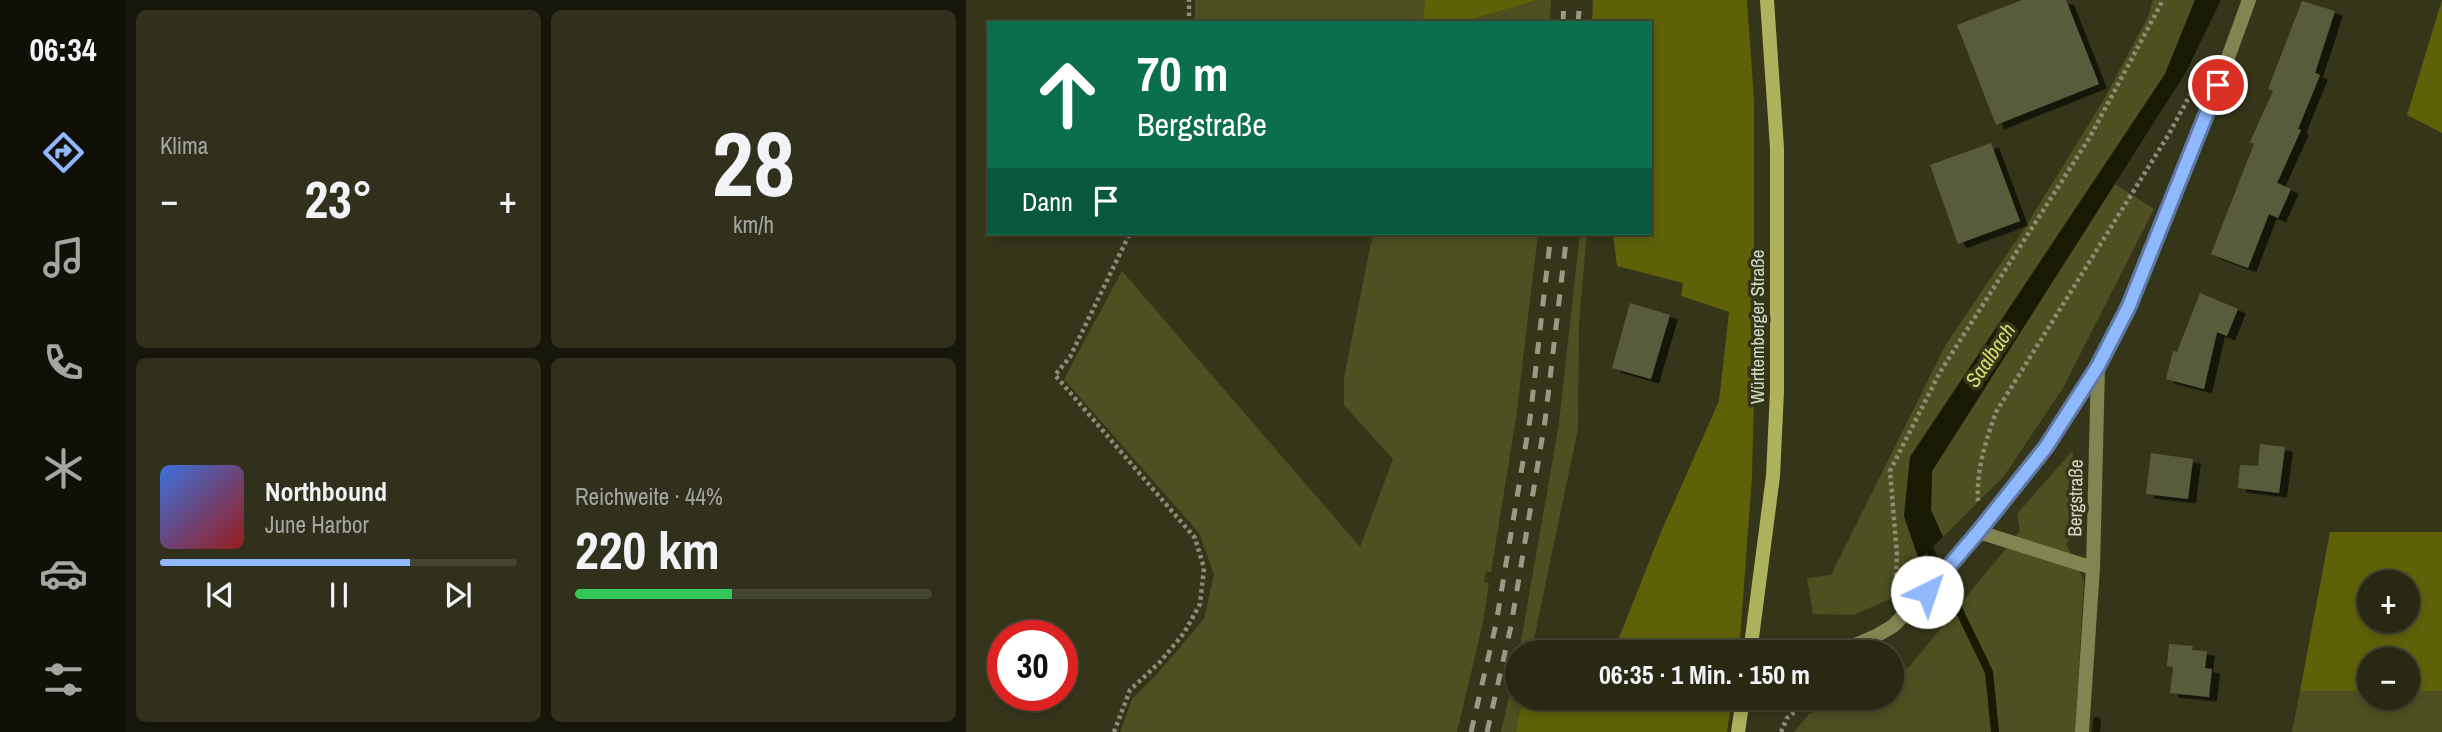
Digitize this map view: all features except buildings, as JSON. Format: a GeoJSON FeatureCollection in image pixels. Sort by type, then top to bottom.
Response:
{"type":"FeatureCollection","features":[{"type":"Feature","properties":{"kind":"main road","name":"Württemberger Straße"},"geometry":{"type":"LineString","coordinates":[[1752,640],[1773,476],[1777,391],[1777,148],[1767,0]]}},
{"type":"Feature","properties":{"kind":"main road"},"geometry":{"type":"LineString","coordinates":[[1738,732],[1741,710]]}},
{"type":"Feature","properties":{"kind":"street","name":"Bergstraße"},"geometry":{"type":"LineString","coordinates":[[2082,732],[2093,568],[2098,366],[2134,294],[2249,0]]}},
{"type":"Feature","properties":{"kind":"street"},"geometry":{"type":"LineString","coordinates":[[1866,640],[1893,626],[1961,553],[2046,447],[2098,366]]}},
{"type":"Feature","properties":{"kind":"street"},"geometry":{"type":"LineString","coordinates":[[1979,531],[2093,568]]}},
{"type":"Feature","properties":{"kind":"path"},"geometry":{"type":"LineString","coordinates":[[1189,0],[1189,21]]}},
{"type":"Feature","properties":{"kind":"path"},"geometry":{"type":"LineString","coordinates":[[1893,626],[1897,555],[1890,471],[1940,372],[2090,137],[2163,0]]}},
{"type":"Feature","properties":{"kind":"path"},"geometry":{"type":"LineString","coordinates":[[1979,531],[1977,485],[1987,437],[1996,412],[2169,134],[2193,89]]}},
{"type":"Feature","properties":{"kind":"path"},"geometry":{"type":"LineString","coordinates":[[1114,732],[1130,690],[1160,662],[1184,634],[1200,604],[1204,568],[1195,538],[1055,375],[1070,357],[1129,235]]}},
{"type":"Feature","properties":{"kind":"path"},"geometry":{"type":"LineString","coordinates":[[1781,732],[1787,718],[1798,710]]}},
{"type":"Feature","properties":{"kind":"green space"},"geometry":{"type":"Polygon","coordinates":[[[1195,0],[1425,0],[1422,21],[1195,21],[1195,0]]]}},
{"type":"Feature","properties":{"kind":"green space"},"geometry":{"type":"Polygon","coordinates":[[[1537,0],[1551,0],[1550,21],[1470,20],[1537,0]]]}},
{"type":"Feature","properties":{"kind":"green space"},"geometry":{"type":"Polygon","coordinates":[[[2153,0],[2195,0],[2165,74],[1904,516],[1919,560],[1903,593],[1854,615],[1813,614],[1807,578],[1831,575],[1946,344],[2026,226],[2103,101],[2148,17],[2153,0]]]}},
{"type":"Feature","properties":{"kind":"green space"},"geometry":{"type":"Polygon","coordinates":[[[2115,184],[2154,209],[2063,388],[2004,476],[1943,537],[1931,510],[1932,471],[2115,184]]]}},
{"type":"Feature","properties":{"kind":"green space"},"geometry":{"type":"Polygon","coordinates":[[[1373,235],[1538,235],[1516,418],[1491,572],[1486,571],[1484,582],[1489,583],[1483,622],[1457,732],[1120,732],[1132,699],[1204,619],[1214,574],[1199,533],[1064,379],[1122,271],[1360,547],[1393,459],[1344,405],[1344,378],[1373,235]]]}},
{"type":"Feature","properties":{"kind":"green space"},"geometry":{"type":"Polygon","coordinates":[[[1580,235],[1587,235],[1579,322],[1578,429],[1534,640],[1521,640],[1559,423],[1580,235]]]}},
{"type":"Feature","properties":{"kind":"green space"},"geometry":{"type":"Polygon","coordinates":[[[2073,450],[2069,540],[2066,544],[2084,581],[2075,732],[1794,732],[1809,714],[1817,710],[1904,710],[1904,669],[1909,667],[2020,531],[2017,514],[2073,450]]]}},
{"type":"Feature","properties":{"kind":"green space"},"geometry":{"type":"Polygon","coordinates":[[[2300,691],[2357,691],[2357,710],[2420,710],[2420,691],[2442,691],[2442,732],[2292,732],[2300,691]]]}},
{"type":"Feature","properties":{"kind":"green space"},"geometry":{"type":"Polygon","coordinates":[[[1506,710],[1520,710],[1516,732],[1501,732],[1506,710]]]}},
{"type":"Feature","properties":{"kind":"shaded area"},"geometry":{"type":"Polygon","coordinates":[[[1425,0],[1537,0],[1470,21],[1422,21],[1425,0]]]}},
{"type":"Feature","properties":{"kind":"shaded area"},"geometry":{"type":"Polygon","coordinates":[[[1593,0],[1747,0],[1754,101],[1754,392],[1752,476],[1740,640],[1618,640],[1661,532],[1719,401],[1729,312],[1681,296],[1683,283],[1617,266],[1613,235],[1652,235],[1652,21],[1592,21],[1593,0]]]}},
{"type":"Feature","properties":{"kind":"shaded area"},"geometry":{"type":"Polygon","coordinates":[[[2442,0],[2442,133],[2407,115],[2442,0]]]}},
{"type":"Feature","properties":{"kind":"shaded area"},"geometry":{"type":"Polygon","coordinates":[[[2330,532],[2442,532],[2442,691],[2420,691],[2420,647],[2357,647],[2357,691],[2300,691],[2330,532]]]}},
{"type":"Feature","properties":{"kind":"shaded area"},"geometry":{"type":"Polygon","coordinates":[[[1520,710],[1730,710],[1727,732],[1516,732],[1520,710]]]}},
{"type":"Feature","properties":{"kind":"water"},"geometry":{"type":"Polygon","coordinates":[[[2195,0],[2221,0],[2186,72],[1932,471],[1931,510],[1943,537],[1919,560],[1904,516],[1910,457],[2165,74],[2195,0]]]}},
{"type":"Feature","properties":{"kind":"waterway","name":"Saalbach"},"geometry":{"type":"LineString","coordinates":[[1925,540],[1989,672],[1995,732]]}},
{"type":"Feature","properties":{"kind":"waterway"},"geometry":{"type":"LineString","coordinates":[[2096,732],[2097,721]]}},
{"type":"Feature","properties":{"kind":"railway"},"geometry":{"type":"LineString","coordinates":[[1563,21],[1564,0]]}},
{"type":"Feature","properties":{"kind":"railway"},"geometry":{"type":"LineString","coordinates":[[1578,21],[1580,0]]}},
{"type":"Feature","properties":{"kind":"railway"},"geometry":{"type":"LineString","coordinates":[[1471,732],[1496,624],[1530,419],[1551,235]]}},
{"type":"Feature","properties":{"kind":"railway"},"geometry":{"type":"LineString","coordinates":[[1487,732],[1511,626],[1545,421],[1567,235]]}},
{"type":"Feature","properties":{"kind":"route"},"geometry":{"type":"LineString","coordinates":[[1927,592],[2046,447],[2098,366],[2129,306],[2218,85]]}}]}
